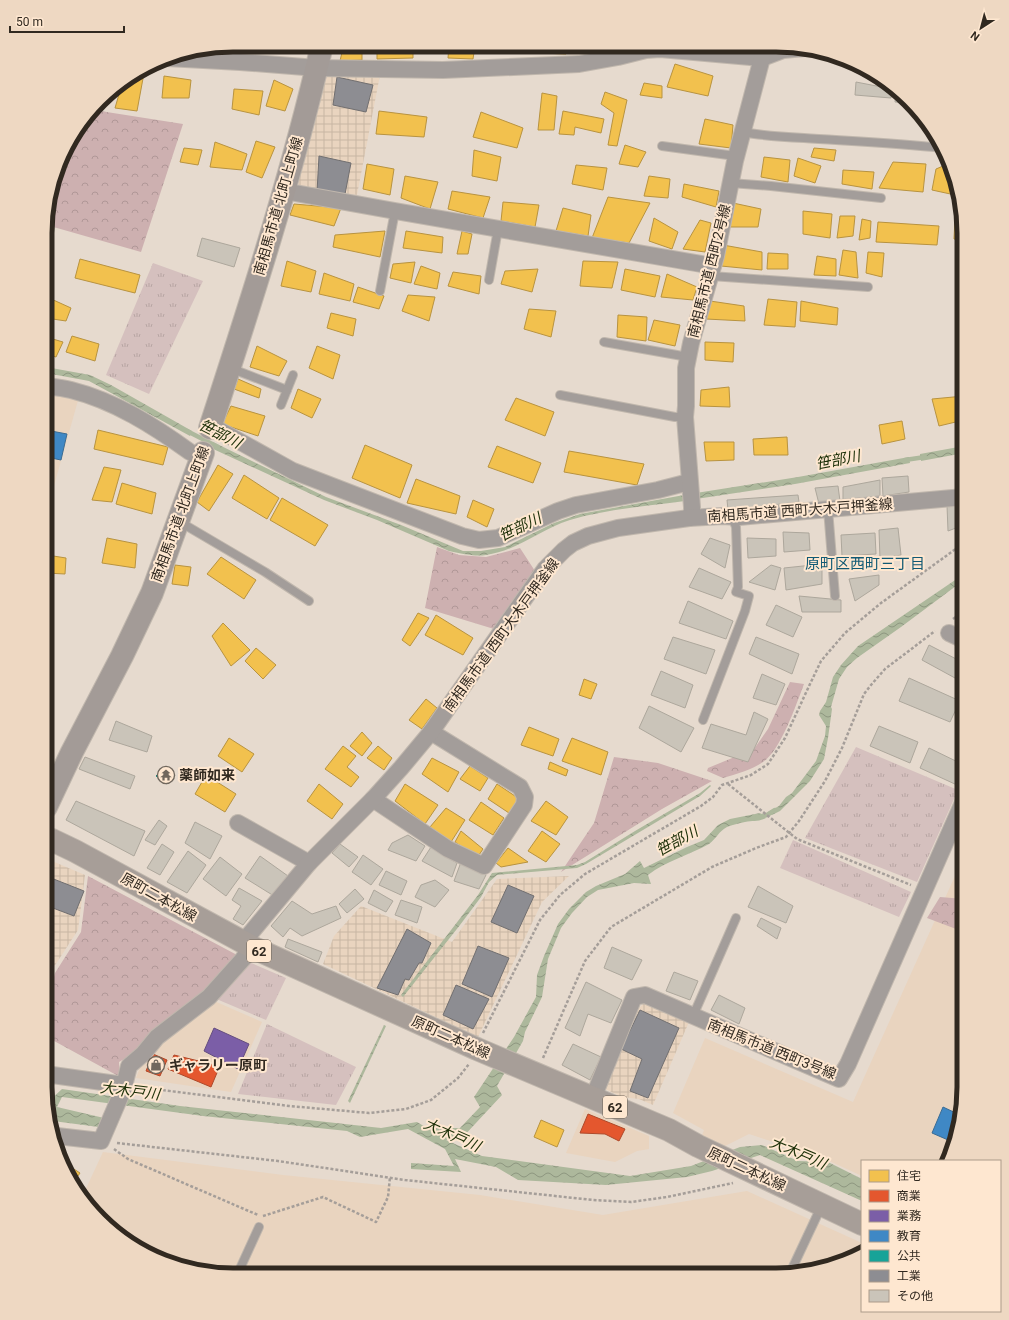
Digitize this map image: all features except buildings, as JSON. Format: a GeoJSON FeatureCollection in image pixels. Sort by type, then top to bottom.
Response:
{"type":"FeatureCollection","features":[{"type":"Feature","properties":{"kind":"main road","name":"原町二本松線"},"geometry":{"type":"LineString","coordinates":[[52,840],[250,941],[476,1053],[533,1073],[668,1130],[698,1146],[739,1175],[822,1204],[861,1224]]}},
{"type":"Feature","properties":{"kind":"street","name":"南相馬市道 北町上町線"},"geometry":{"type":"LineString","coordinates":[[52,794],[152,593],[178,521],[196,452],[210,427],[230,368],[284,190],[320,52]]}},
{"type":"Feature","properties":{"kind":"street"},"geometry":{"type":"LineString","coordinates":[[184,59],[248,62],[317,68],[443,70],[579,64],[638,52]]}},
{"type":"Feature","properties":{"kind":"street"},"geometry":{"type":"LineString","coordinates":[[694,52],[762,58],[778,52]]}},
{"type":"Feature","properties":{"kind":"street","name":"南相馬市道 西町2号線"},"geometry":{"type":"LineString","coordinates":[[690,512],[685,417],[686,368],[697,319],[712,271],[736,157],[762,58]]}},
{"type":"Feature","properties":{"kind":"street"},"geometry":{"type":"LineString","coordinates":[[284,190],[498,229],[712,271]]}},
{"type":"Feature","properties":{"kind":"street"},"geometry":{"type":"LineString","coordinates":[[52,387],[71,390],[111,404],[158,429],[196,452]]}},
{"type":"Feature","properties":{"kind":"street"},"geometry":{"type":"LineString","coordinates":[[210,427],[293,471],[462,536],[479,540],[498,538],[558,511],[576,506],[689,485]]}},
{"type":"Feature","properties":{"kind":"street","name":"南相馬市道 西町大木戸押釜線"},"geometry":{"type":"LineString","coordinates":[[102,1140],[123,1090],[129,1066],[143,1054],[157,1037],[209,997],[243,959],[250,941],[309,863],[402,768],[431,732],[545,569],[564,550],[588,536],[690,512],[732,517],[957,498]]}},
{"type":"Feature","properties":{"kind":"street"},"geometry":{"type":"LineString","coordinates":[[373,799],[448,849],[484,866],[524,805],[525,797],[520,786],[431,732]]}},
{"type":"Feature","properties":{"kind":"street","name":"南相馬市道 西町3号線"},"geometry":{"type":"LineString","coordinates":[[593,1098],[634,998],[645,995],[839,1080],[848,1064],[957,816]]}},
{"type":"Feature","properties":{"kind":"street"},"geometry":{"type":"LineString","coordinates":[[238,823],[309,863]]}},
{"type":"Feature","properties":{"kind":"street"},"geometry":{"type":"LineString","coordinates":[[52,1075],[123,1090]]}},
{"type":"Feature","properties":{"kind":"street"},"geometry":{"type":"LineString","coordinates":[[59,1136],[102,1140]]}},
{"type":"Feature","properties":{"kind":"lane"},"geometry":{"type":"LineString","coordinates":[[743,132],[816,139],[907,144],[935,147]]}},
{"type":"Feature","properties":{"kind":"lane"},"geometry":{"type":"LineString","coordinates":[[662,146],[736,157]]}},
{"type":"Feature","properties":{"kind":"lane"},"geometry":{"type":"LineString","coordinates":[[730,183],[881,198]]}},
{"type":"Feature","properties":{"kind":"lane"},"geometry":{"type":"LineString","coordinates":[[380,291],[396,211]]}},
{"type":"Feature","properties":{"kind":"lane"},"geometry":{"type":"LineString","coordinates":[[489,280],[498,229]]}},
{"type":"Feature","properties":{"kind":"lane"},"geometry":{"type":"LineString","coordinates":[[712,271],[868,287]]}},
{"type":"Feature","properties":{"kind":"lane"},"geometry":{"type":"LineString","coordinates":[[604,342],[688,357]]}},
{"type":"Feature","properties":{"kind":"lane"},"geometry":{"type":"LineString","coordinates":[[230,368],[287,390]]}},
{"type":"Feature","properties":{"kind":"lane"},"geometry":{"type":"LineString","coordinates":[[281,405],[293,375]]}},
{"type":"Feature","properties":{"kind":"lane"},"geometry":{"type":"LineString","coordinates":[[560,395],[675,417],[685,417]]}},
{"type":"Feature","properties":{"kind":"lane"},"geometry":{"type":"LineString","coordinates":[[828,509],[835,596]]}},
{"type":"Feature","properties":{"kind":"lane"},"geometry":{"type":"LineString","coordinates":[[703,720],[749,596],[736,592],[738,587],[736,527],[732,517]]}},
{"type":"Feature","properties":{"kind":"lane"},"geometry":{"type":"LineString","coordinates":[[178,521],[265,572],[308,601]]}},
{"type":"Feature","properties":{"kind":"lane"},"geometry":{"type":"LineString","coordinates":[[694,1016],[736,918]]}},
{"type":"Feature","properties":{"kind":"lane"},"geometry":{"type":"LineString","coordinates":[[793,1267],[822,1204]]}},
{"type":"Feature","properties":{"kind":"lane"},"geometry":{"type":"LineString","coordinates":[[241,1268],[259,1226]]}},
{"type":"Feature","properties":{"kind":"path"},"geometry":{"type":"LineString","coordinates":[[123,1090],[369,1113],[406,1109],[431,1100],[458,1078],[476,1053],[480,1038],[538,924],[560,895],[585,874],[691,812],[713,797],[722,784],[751,775],[768,764],[786,738],[821,661],[845,633],[881,603],[957,548]]}},
{"type":"Feature","properties":{"kind":"path"},"geometry":{"type":"LineString","coordinates":[[533,1073],[585,960],[611,927],[712,867],[786,837],[825,781],[842,748],[864,694],[871,684],[885,669],[938,628],[957,636]]}},
{"type":"Feature","properties":{"kind":"path"},"geometry":{"type":"LineString","coordinates":[[728,783],[797,839],[924,891]]}},
{"type":"Feature","properties":{"kind":"path"},"geometry":{"type":"LineString","coordinates":[[102,1140],[128,1159],[261,1217],[323,1197],[376,1222],[388,1198],[390,1178]]}},
{"type":"Feature","properties":{"kind":"path"},"geometry":{"type":"LineString","coordinates":[[102,1140],[216,1153],[390,1178],[585,1199],[631,1202],[667,1197],[739,1175]]}},
{"type":"Feature","properties":{"kind":"shaded area"},"geometry":{"type":"Polygon","coordinates":[[[325,72],[380,75],[357,195],[295,187],[325,72]]]}},
{"type":"Feature","properties":{"kind":"shaded area"},"geometry":{"type":"Polygon","coordinates":[[[52,392],[79,397],[52,493],[52,392]]]}},
{"type":"Feature","properties":{"kind":"shaded area"},"geometry":{"type":"Polygon","coordinates":[[[52,861],[85,875],[78,930],[52,970],[52,861]]]}},
{"type":"Feature","properties":{"kind":"shaded area"},"geometry":{"type":"Polygon","coordinates":[[[957,872],[957,1099],[951,1134],[941,1160],[861,1160],[861,1176],[827,1160],[749,1134],[723,1147],[701,1138],[704,1130],[673,1113],[705,1038],[853,1102],[957,872]]]}},
{"type":"Feature","properties":{"kind":"shaded area"},"geometry":{"type":"Polygon","coordinates":[[[569,876],[542,902],[478,1037],[323,964],[334,936],[361,906],[452,942],[497,879],[569,876]]]}},
{"type":"Feature","properties":{"kind":"shaded area"},"geometry":{"type":"Polygon","coordinates":[[[212,1000],[262,1022],[231,1092],[136,1078],[142,1062],[164,1037],[212,1000]]]}},
{"type":"Feature","properties":{"kind":"shaded area"},"geometry":{"type":"Polygon","coordinates":[[[645,1002],[689,1022],[653,1105],[639,1099],[622,1097],[605,1089],[639,1008],[645,1002]]]}},
{"type":"Feature","properties":{"kind":"shaded area"},"geometry":{"type":"Polygon","coordinates":[[[585,1109],[649,1136],[649,1149],[637,1151],[615,1162],[566,1153],[585,1109]]]}},
{"type":"Feature","properties":{"kind":"shaded area"},"geometry":{"type":"Polygon","coordinates":[[[103,1152],[283,1175],[480,1195],[603,1215],[747,1191],[861,1243],[861,1246],[823,1262],[788,1268],[221,1268],[186,1262],[142,1244],[123,1231],[105,1215],[85,1191],[103,1152]]]}},
{"type":"Feature","properties":{"kind":"green space"},"geometry":{"type":"Polygon","coordinates":[[[100,111],[183,124],[141,252],[52,227],[54,212],[64,170],[76,142],[89,123],[100,111]]]}},
{"type":"Feature","properties":{"kind":"green space"},"geometry":{"type":"Polygon","coordinates":[[[153,263],[203,281],[149,394],[106,375],[153,263]]]}},
{"type":"Feature","properties":{"kind":"green space"},"geometry":{"type":"Polygon","coordinates":[[[437,547],[459,555],[486,557],[520,548],[535,571],[494,629],[425,608],[437,547]]]}},
{"type":"Feature","properties":{"kind":"green space"},"geometry":{"type":"Polygon","coordinates":[[[790,682],[804,684],[782,738],[770,756],[763,762],[744,772],[723,778],[707,771],[708,768],[754,749],[768,729],[790,682]]]}},
{"type":"Feature","properties":{"kind":"green space"},"geometry":{"type":"Polygon","coordinates":[[[856,747],[957,790],[917,882],[805,838],[856,747]]]}},
{"type":"Feature","properties":{"kind":"green space"},"geometry":{"type":"Polygon","coordinates":[[[614,757],[658,763],[712,781],[662,809],[561,872],[594,823],[614,757]]]}},
{"type":"Feature","properties":{"kind":"green space"},"geometry":{"type":"Polygon","coordinates":[[[793,840],[911,892],[899,917],[780,868],[793,840]]]}},
{"type":"Feature","properties":{"kind":"green space"},"geometry":{"type":"Polygon","coordinates":[[[88,876],[239,956],[220,979],[140,1050],[119,1062],[120,1077],[52,1040],[52,985],[55,973],[81,932],[88,876]]]}},
{"type":"Feature","properties":{"kind":"green space"},"geometry":{"type":"Polygon","coordinates":[[[940,897],[957,898],[957,929],[927,918],[940,897]]]}},
{"type":"Feature","properties":{"kind":"green space"},"geometry":{"type":"Polygon","coordinates":[[[249,962],[286,978],[266,1020],[214,998],[249,962]]]}},
{"type":"Feature","properties":{"kind":"green space"},"geometry":{"type":"Polygon","coordinates":[[[267,1024],[356,1067],[336,1105],[238,1094],[267,1024]]]}},
{"type":"Feature","properties":{"kind":"water"},"geometry":{"type":"Polygon","coordinates":[[[52,368],[90,375],[111,385],[192,431],[190,436],[89,381],[52,374],[52,368]]]}},
{"type":"Feature","properties":{"kind":"water"},"geometry":{"type":"Polygon","coordinates":[[[213,442],[326,497],[401,525],[463,551],[481,551],[505,547],[554,523],[580,514],[684,495],[685,501],[627,508],[584,516],[559,524],[519,545],[497,553],[472,555],[449,551],[377,520],[324,500],[211,448],[213,442]]]}},
{"type":"Feature","properties":{"kind":"water"},"geometry":{"type":"Polygon","coordinates":[[[957,447],[957,454],[921,461],[920,454],[957,447]]]}},
{"type":"Feature","properties":{"kind":"water"},"geometry":{"type":"Polygon","coordinates":[[[909,457],[910,463],[795,484],[696,499],[696,493],[798,477],[909,457]]]}},
{"type":"Feature","properties":{"kind":"water"},"geometry":{"type":"Polygon","coordinates":[[[957,579],[957,585],[857,658],[847,667],[839,679],[831,707],[832,709],[824,759],[810,781],[780,811],[772,815],[768,812],[779,806],[786,797],[792,793],[816,761],[825,736],[826,726],[819,715],[820,711],[826,702],[833,677],[841,665],[858,646],[957,579]]]}},
{"type":"Feature","properties":{"kind":"water"},"geometry":{"type":"Polygon","coordinates":[[[710,785],[711,786],[700,796],[577,868],[497,875],[489,882],[481,897],[403,997],[401,995],[478,895],[492,873],[577,865],[585,862],[700,793],[710,785]]]}},
{"type":"Feature","properties":{"kind":"water","name":"大木戸川"},"geometry":{"type":"Polygon","coordinates":[[[760,813],[766,818],[727,827],[709,844],[670,862],[648,875],[651,884],[634,883],[598,890],[587,897],[572,913],[561,928],[548,959],[542,997],[525,1032],[523,1041],[497,1086],[502,1095],[462,1138],[446,1140],[482,1156],[630,1176],[691,1166],[740,1147],[762,1145],[798,1161],[828,1162],[861,1178],[861,1201],[760,1155],[712,1171],[687,1177],[606,1185],[518,1180],[496,1167],[455,1159],[461,1172],[411,1169],[411,1163],[454,1166],[445,1149],[408,1129],[360,1137],[347,1131],[203,1116],[62,1097],[57,1107],[117,1121],[114,1129],[55,1121],[52,1098],[62,1089],[180,1106],[381,1128],[417,1122],[427,1128],[460,1128],[480,1107],[474,1097],[514,1037],[536,997],[537,975],[544,956],[558,924],[569,909],[586,892],[596,886],[625,874],[640,861],[644,868],[704,840],[718,825],[730,819],[760,813]]]}},
{"type":"Feature","properties":{"kind":"water"},"geometry":{"type":"Polygon","coordinates":[[[384,1025],[386,1026],[350,1103],[348,1101],[384,1025]]]}},
{"type":"Feature","properties":{"kind":"waterway","name":"笹部川"},"geometry":{"type":"LineString","coordinates":[[187,431],[218,447]]}},
{"type":"Feature","properties":{"kind":"waterway","name":"笹部川"},"geometry":{"type":"LineString","coordinates":[[905,460],[925,457]]}},
{"type":"Feature","properties":{"kind":"waterway","name":"笹部川"},"geometry":{"type":"LineString","coordinates":[[758,817],[767,815],[775,810]]}},
{"type":"Feature","properties":{"kind":"place","name":"薬師如来"},"geometry":{"type":"Point","coordinates":[166,775]}},
{"type":"Feature","properties":{"kind":"place","name":"ギャラリー原町"},"geometry":{"type":"Point","coordinates":[156,1065]}},
{"type":"Feature","properties":{"kind":"district","name":"原町区西町三丁目"},"geometry":{"type":"Point","coordinates":[865,564]}}]}
